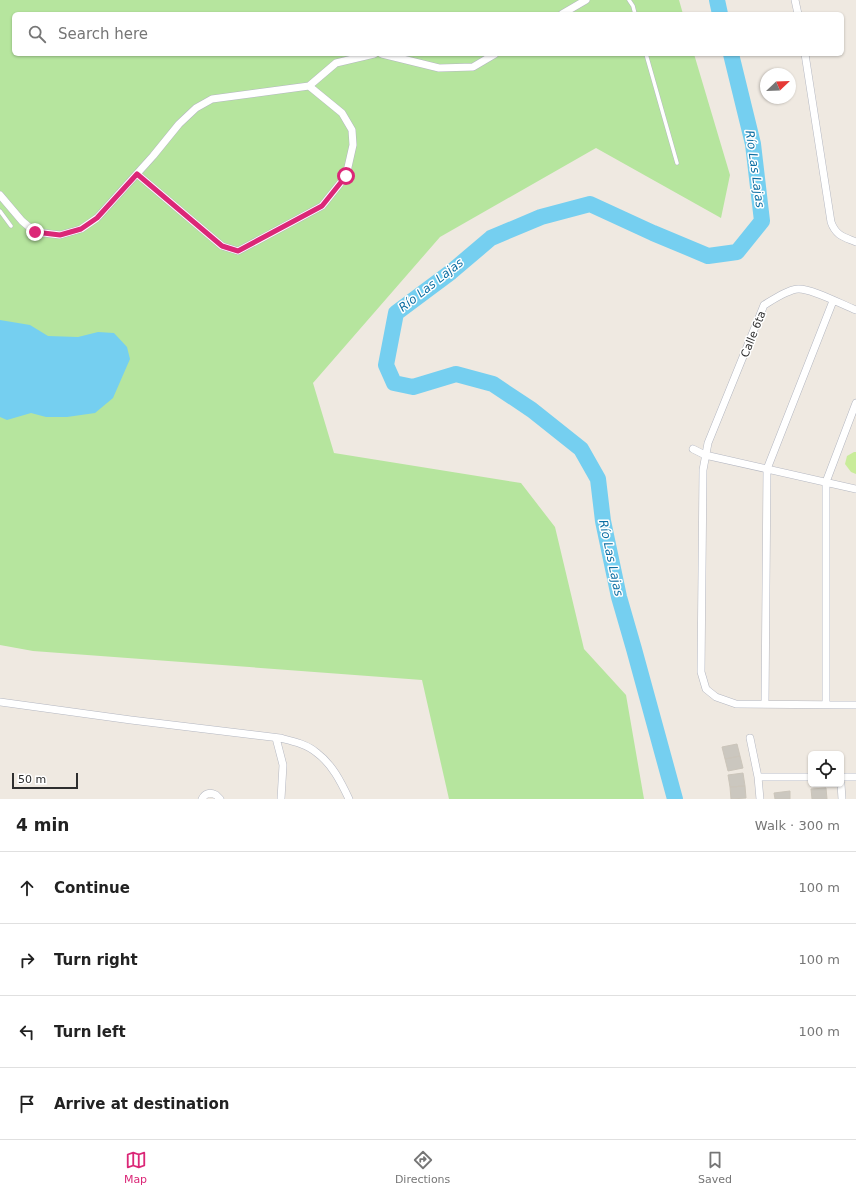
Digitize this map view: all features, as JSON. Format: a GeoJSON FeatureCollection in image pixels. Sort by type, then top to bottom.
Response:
{"type":"FeatureCollection","features":[{"type":"Feature","properties":{"kind":"street"},"geometry":{"type":"LineString","coordinates":[[565,12],[586,0]]}},
{"type":"Feature","properties":{"kind":"street"},"geometry":{"type":"LineString","coordinates":[[795,0],[798,12]]}},
{"type":"Feature","properties":{"kind":"street"},"geometry":{"type":"LineString","coordinates":[[0,195],[22,221],[35,232],[60,235],[81,229],[97,218],[137,174],[179,124],[196,108],[212,99],[309,86],[336,63],[366,56]]}},
{"type":"Feature","properties":{"kind":"street"},"geometry":{"type":"LineString","coordinates":[[390,56],[438,68],[473,67],[492,56]]}},
{"type":"Feature","properties":{"kind":"street"},"geometry":{"type":"LineString","coordinates":[[805,56],[831,222],[834,231],[843,237],[856,242]]}},
{"type":"Feature","properties":{"kind":"street"},"geometry":{"type":"LineString","coordinates":[[137,174],[222,246],[238,251],[322,206],[346,176],[353,145],[352,130],[342,113],[309,86]]}},
{"type":"Feature","properties":{"kind":"street","name":"Calle 6ta"},"geometry":{"type":"LineString","coordinates":[[856,310],[807,290],[797,289],[781,295],[764,305],[708,443],[705,455],[703,470],[701,672],[706,689],[716,697],[736,704],[856,705]]}},
{"type":"Feature","properties":{"kind":"street"},"geometry":{"type":"LineString","coordinates":[[765,704],[767,469],[833,301]]}},
{"type":"Feature","properties":{"kind":"street"},"geometry":{"type":"LineString","coordinates":[[826,704],[826,482],[856,403]]}},
{"type":"Feature","properties":{"kind":"street"},"geometry":{"type":"LineString","coordinates":[[693,448],[705,455],[856,489]]}},
{"type":"Feature","properties":{"kind":"street"},"geometry":{"type":"LineString","coordinates":[[0,702],[276,738],[298,743],[317,752],[331,767],[349,799]]}},
{"type":"Feature","properties":{"kind":"street"},"geometry":{"type":"LineString","coordinates":[[276,738],[283,765],[281,799]]}},
{"type":"Feature","properties":{"kind":"street"},"geometry":{"type":"LineString","coordinates":[[750,738],[758,777],[760,799]]}},
{"type":"Feature","properties":{"kind":"street"},"geometry":{"type":"LineString","coordinates":[[758,777],[808,777]]}},
{"type":"Feature","properties":{"kind":"street"},"geometry":{"type":"LineString","coordinates":[[844,777],[856,777]]}},
{"type":"Feature","properties":{"kind":"street"},"geometry":{"type":"LineString","coordinates":[[841,787],[842,799]]}},
{"type":"Feature","properties":{"kind":"street"},"geometry":{"type":"LineString","coordinates":[[202,799],[209,793],[216,795],[220,799]]}},
{"type":"Feature","properties":{"kind":"lane"},"geometry":{"type":"LineString","coordinates":[[630,0],[634,12]]}},
{"type":"Feature","properties":{"kind":"lane"},"geometry":{"type":"LineString","coordinates":[[647,56],[677,163]]}},
{"type":"Feature","properties":{"kind":"lane"},"geometry":{"type":"LineString","coordinates":[[0,211],[11,226]]}},
{"type":"Feature","properties":{"kind":"green space"},"geometry":{"type":"Polygon","coordinates":[[[0,0],[679,0],[682,12],[12,12],[12,56],[695,56],[730,175],[721,218],[596,148],[440,237],[313,383],[334,453],[521,483],[555,527],[584,649],[626,695],[644,799],[449,799],[422,680],[33,651],[0,645],[0,0]]]}},
{"type":"Feature","properties":{"kind":"green space"},"geometry":{"type":"Polygon","coordinates":[[[856,452],[856,474],[851,472],[845,464],[847,456],[856,452]]]}},
{"type":"Feature","properties":{"kind":"water"},"geometry":{"type":"Polygon","coordinates":[[[0,320],[30,325],[48,336],[78,337],[98,332],[114,333],[127,347],[130,359],[113,398],[95,413],[67,417],[46,417],[31,413],[7,420],[0,417],[0,320]]]}},
{"type":"Feature","properties":{"kind":"building"},"geometry":{"type":"Polygon","coordinates":[[[737,744],[740,756],[725,759],[722,747],[737,744]]]}},
{"type":"Feature","properties":{"kind":"building"},"geometry":{"type":"Polygon","coordinates":[[[740,756],[743,768],[728,771],[725,759],[740,756]]]}},
{"type":"Feature","properties":{"kind":"building"},"geometry":{"type":"Polygon","coordinates":[[[743,773],[745,786],[730,787],[728,775],[743,773]]]}},
{"type":"Feature","properties":{"kind":"building"},"geometry":{"type":"Polygon","coordinates":[[[745,786],[746,798],[731,799],[730,787],[745,786]]]}},
{"type":"Feature","properties":{"kind":"building"},"geometry":{"type":"Polygon","coordinates":[[[826,788],[827,799],[812,799],[811,789],[826,788]]]}},
{"type":"Feature","properties":{"kind":"building"},"geometry":{"type":"Polygon","coordinates":[[[790,791],[790,799],[775,799],[774,793],[790,791]]]}},
{"type":"Feature","properties":{"kind":"waterway","name":"Río Las Lajas"},"geometry":{"type":"LineString","coordinates":[[717,0],[720,12]]}},
{"type":"Feature","properties":{"kind":"waterway","name":"Río Las Lajas"},"geometry":{"type":"LineString","coordinates":[[675,799],[619,597],[603,521],[598,479],[581,449],[532,410],[493,384],[456,374],[413,387],[394,383],[386,365],[396,313],[451,272],[491,238],[541,217],[590,204],[708,256],[737,252],[762,221],[753,144],[731,56]]}},
{"type":"Feature","properties":{"kind":"route"},"geometry":{"type":"LineString","coordinates":[[35,232],[60,235],[81,229],[97,218],[137,174],[222,246],[238,251],[322,206],[346,176]]}}]}
